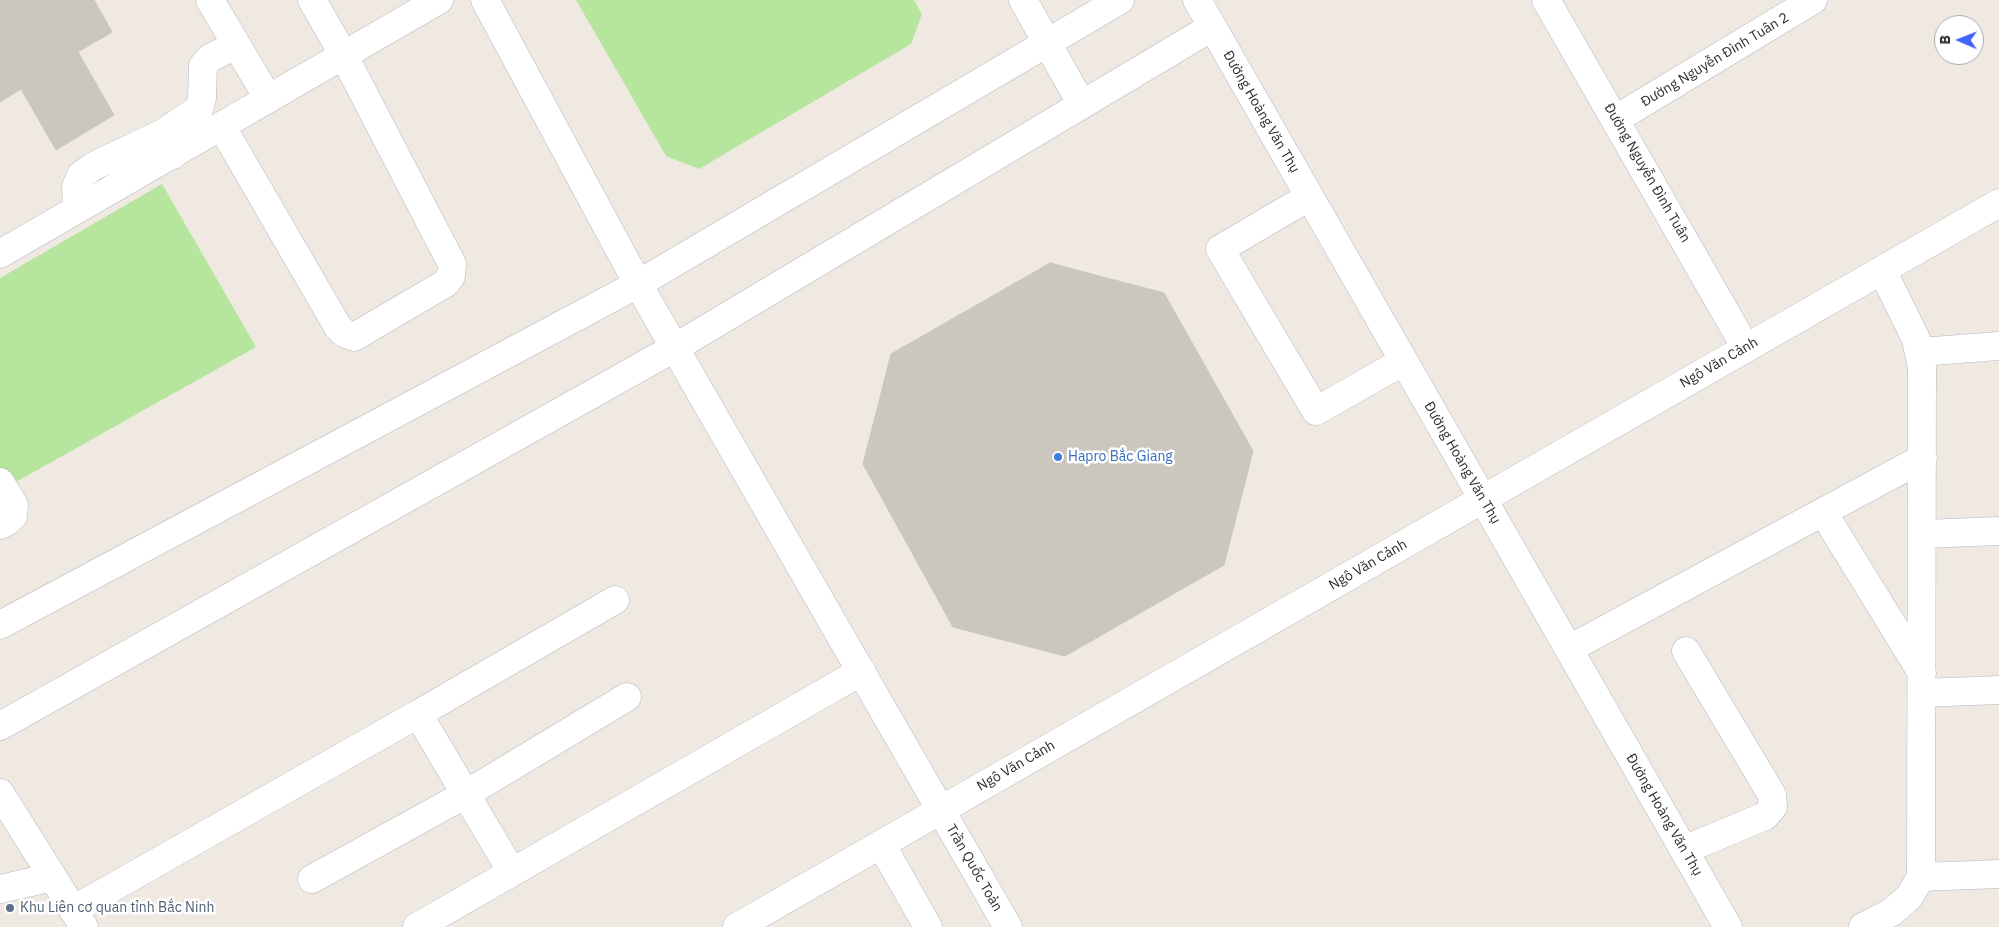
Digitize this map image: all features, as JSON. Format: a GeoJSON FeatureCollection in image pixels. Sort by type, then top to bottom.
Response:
{"type":"FeatureCollection","features":[{"type":"Feature","properties":{"kind":"street"},"geometry":{"type":"LineString","coordinates":[[210,0],[268,98]]}},
{"type":"Feature","properties":{"kind":"street"},"geometry":{"type":"LineString","coordinates":[[222,127],[338,327],[344,333],[354,337],[446,284],[451,276],[452,264],[343,54],[312,0]]}},
{"type":"Feature","properties":{"kind":"street"},"geometry":{"type":"LineString","coordinates":[[168,144],[222,127],[343,54],[439,0]]}},
{"type":"Feature","properties":{"kind":"street","name":"Trần Quốc Toản"},"geometry":{"type":"LineString","coordinates":[[485,0],[638,284],[676,347],[1008,927]]}},
{"type":"Feature","properties":{"kind":"street"},"geometry":{"type":"LineString","coordinates":[[1023,0],[1082,104]]}},
{"type":"Feature","properties":{"kind":"street"},"geometry":{"type":"LineString","coordinates":[[0,625],[638,284],[1120,0]]}},
{"type":"Feature","properties":{"kind":"street","name":"Đường Hoàng Văn Thụ"},"geometry":{"type":"LineString","coordinates":[[1196,0],[1728,927]]}},
{"type":"Feature","properties":{"kind":"street","name":"Đường Nguyễn Đình Tuân"},"geometry":{"type":"LineString","coordinates":[[1546,0],[1746,348]]}},
{"type":"Feature","properties":{"kind":"street","name":"Đường Nguyễn Đình Tuân 2"},"geometry":{"type":"LineString","coordinates":[[1616,119],[1813,0]]}},
{"type":"Feature","properties":{"kind":"street"},"geometry":{"type":"LineString","coordinates":[[0,726],[676,347],[1212,27]]}},
{"type":"Feature","properties":{"kind":"street"},"geometry":{"type":"LineString","coordinates":[[0,254],[77,209],[168,144],[199,109],[202,98],[202,66],[210,58],[236,45]]}},
{"type":"Feature","properties":{"kind":"street"},"geometry":{"type":"LineString","coordinates":[[1310,197],[1220,249],[1316,411],[1404,361]]}},
{"type":"Feature","properties":{"kind":"street","name":"Ngô Văn Cảnh"},"geometry":{"type":"LineString","coordinates":[[736,927],[1999,203]]}},
{"type":"Feature","properties":{"kind":"street"},"geometry":{"type":"LineString","coordinates":[[1863,927],[1892,912],[1909,898],[1921,877],[1922,368],[1916,339],[1882,270]]}},
{"type":"Feature","properties":{"kind":"street"},"geometry":{"type":"LineString","coordinates":[[1920,352],[1999,346]]}},
{"type":"Feature","properties":{"kind":"street"},"geometry":{"type":"LineString","coordinates":[[1569,649],[1923,458]]}},
{"type":"Feature","properties":{"kind":"street"},"geometry":{"type":"LineString","coordinates":[[0,482],[14,505],[13,516],[0,525]]}},
{"type":"Feature","properties":{"kind":"street"},"geometry":{"type":"LineString","coordinates":[[1823,512],[1922,683]]}},
{"type":"Feature","properties":{"kind":"street"},"geometry":{"type":"LineString","coordinates":[[1923,534],[1999,531]]}},
{"type":"Feature","properties":{"kind":"street"},"geometry":{"type":"LineString","coordinates":[[0,794],[79,919],[418,714],[615,600]]}},
{"type":"Feature","properties":{"kind":"street"},"geometry":{"type":"LineString","coordinates":[[1684,850],[1765,816],[1773,807],[1772,796],[1686,651]]}},
{"type":"Feature","properties":{"kind":"street"},"geometry":{"type":"LineString","coordinates":[[417,927],[862,671]]}},
{"type":"Feature","properties":{"kind":"street"},"geometry":{"type":"LineString","coordinates":[[1922,683],[1999,690]]}},
{"type":"Feature","properties":{"kind":"street"},"geometry":{"type":"LineString","coordinates":[[312,879],[466,794],[627,697]]}},
{"type":"Feature","properties":{"kind":"street"},"geometry":{"type":"LineString","coordinates":[[418,714],[512,872]]}},
{"type":"Feature","properties":{"kind":"street"},"geometry":{"type":"LineString","coordinates":[[881,844],[928,927]]}},
{"type":"Feature","properties":{"kind":"street"},"geometry":{"type":"LineString","coordinates":[[1921,877],[1999,874]]}},
{"type":"Feature","properties":{"kind":"street"},"geometry":{"type":"LineString","coordinates":[[0,889],[53,877]]}},
{"type":"Feature","properties":{"kind":"green space"},"geometry":{"type":"Polygon","coordinates":[[[576,0],[914,0],[922,14],[911,44],[699,169],[666,156],[576,0]]]}},
{"type":"Feature","properties":{"kind":"green space"},"geometry":{"type":"Polygon","coordinates":[[[162,184],[256,347],[0,491],[0,278],[162,184]]]}},
{"type":"Feature","properties":{"kind":"building"},"geometry":{"type":"Polygon","coordinates":[[[0,0],[94,0],[112,32],[78,52],[114,115],[56,150],[21,89],[0,102],[0,0]]]}},
{"type":"Feature","properties":{"kind":"building","name":"Hapro Bắc Giang"},"geometry":{"type":"Polygon","coordinates":[[[1050,263],[1164,293],[1253,451],[1224,565],[1065,656],[953,627],[863,464],[891,354],[1050,263]]]}},
{"type":"Feature","properties":{"kind":"place","name":"Hapro Bắc Giang"},"geometry":{"type":"Point","coordinates":[1058,457]}},
{"type":"Feature","properties":{"kind":"place","name":"Khu Liên cơ quan tỉnh Bắc Ninh"},"geometry":{"type":"Point","coordinates":[10,908]}}]}
